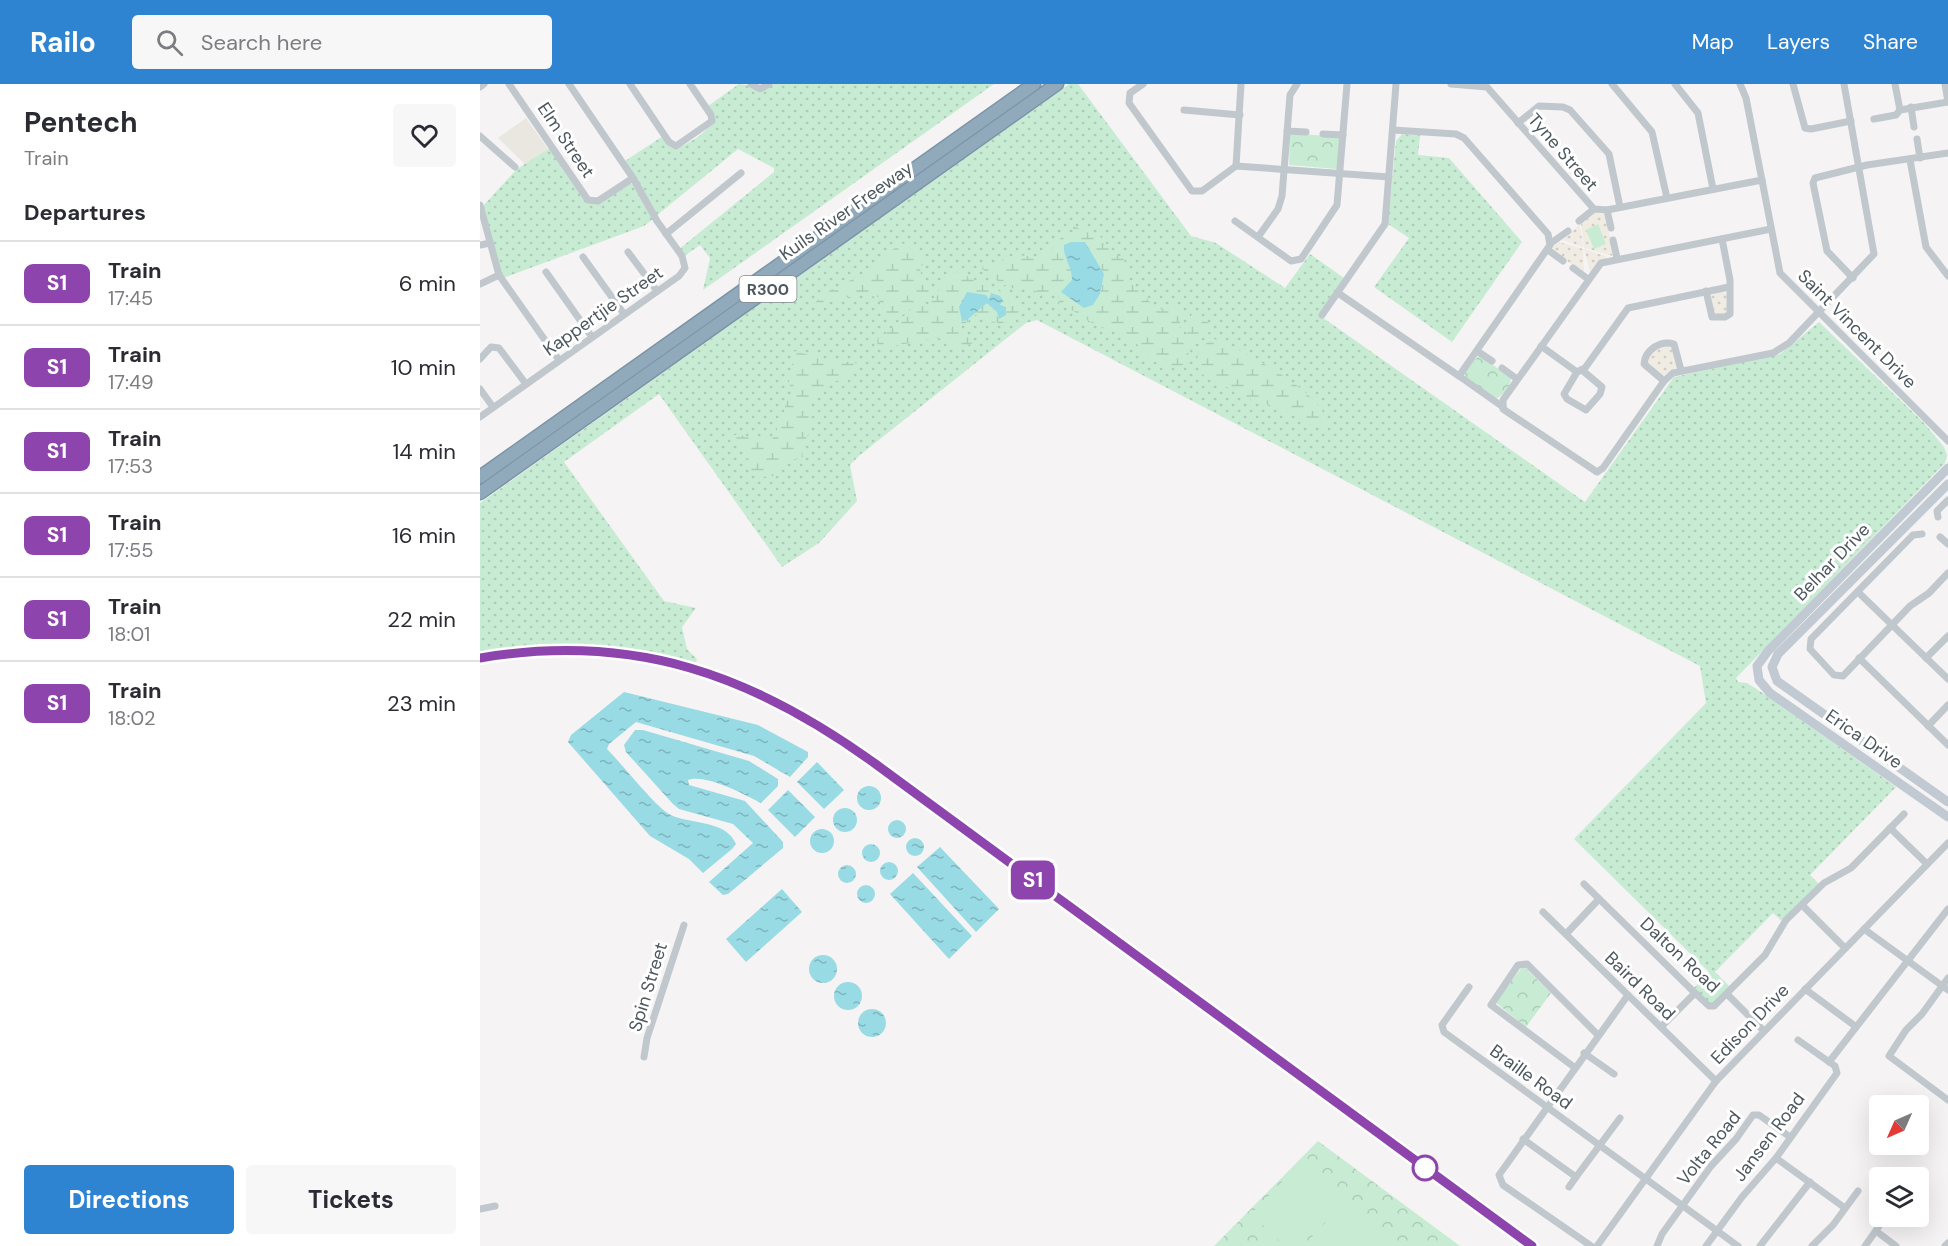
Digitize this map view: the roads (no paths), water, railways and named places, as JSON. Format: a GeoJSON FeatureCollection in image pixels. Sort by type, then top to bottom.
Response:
{"type":"FeatureCollection","features":[{"type":"Feature","properties":{"kind":"highway","name":"Kuils River Freeway"},"geometry":{"type":"LineString","coordinates":[[480,477],[1034,84]]}},
{"type":"Feature","properties":{"kind":"highway","name":"Kuils River Freeway"},"geometry":{"type":"LineString","coordinates":[[480,493],[1057,84]]}},
{"type":"Feature","properties":{"kind":"main road","name":"Belhar Drive"},"geometry":{"type":"LineString","coordinates":[[1763,686],[1757,666],[1761,659],[1948,468]]}},
{"type":"Feature","properties":{"kind":"main road","name":"Belhar Drive"},"geometry":{"type":"LineString","coordinates":[[1777,681],[1772,667],[1778,654],[1948,484]]}},
{"type":"Feature","properties":{"kind":"main road","name":"Erica Drive"},"geometry":{"type":"LineString","coordinates":[[1777,681],[1948,802]]}},
{"type":"Feature","properties":{"kind":"main road","name":"Erica Drive"},"geometry":{"type":"LineString","coordinates":[[1763,686],[1948,817]]}},
{"type":"Feature","properties":{"kind":"street"},"geometry":{"type":"LineString","coordinates":[[480,87],[484,84]]}},
{"type":"Feature","properties":{"kind":"street","name":"Elm Street"},"geometry":{"type":"LineString","coordinates":[[509,84],[588,200],[598,201],[633,178]]}},
{"type":"Feature","properties":{"kind":"street","name":"Kappertjie Street"},"geometry":{"type":"LineString","coordinates":[[480,417],[679,276],[685,268],[682,255],[569,84]]}},
{"type":"Feature","properties":{"kind":"street"},"geometry":{"type":"LineString","coordinates":[[630,84],[669,142],[676,146],[712,121],[711,115],[690,84]]}},
{"type":"Feature","properties":{"kind":"street"},"geometry":{"type":"LineString","coordinates":[[751,84],[760,89],[769,84]]}},
{"type":"Feature","properties":{"kind":"street"},"geometry":{"type":"LineString","coordinates":[[1143,84],[1130,93],[1130,103],[1190,189],[1199,192],[1236,166],[1389,177]]}},
{"type":"Feature","properties":{"kind":"street"},"geometry":{"type":"LineString","coordinates":[[1236,166],[1241,84]]}},
{"type":"Feature","properties":{"kind":"street"},"geometry":{"type":"LineString","coordinates":[[1258,237],[1281,204],[1290,95],[1297,84]]}},
{"type":"Feature","properties":{"kind":"street"},"geometry":{"type":"LineString","coordinates":[[1235,221],[1291,261],[1301,259],[1335,210],[1347,84]]}},
{"type":"Feature","properties":{"kind":"street"},"geometry":{"type":"LineString","coordinates":[[1322,315],[1385,224],[1396,84]]}},
{"type":"Feature","properties":{"kind":"street","name":"Tyne Street"},"geometry":{"type":"LineString","coordinates":[[1451,84],[1489,86],[1518,123],[1594,209]]}},
{"type":"Feature","properties":{"kind":"street"},"geometry":{"type":"LineString","coordinates":[[1675,84],[1698,112],[1713,189]]}},
{"type":"Feature","properties":{"kind":"street"},"geometry":{"type":"LineString","coordinates":[[1792,84],[1805,128],[1851,121]]}},
{"type":"Feature","properties":{"kind":"street"},"geometry":{"type":"LineString","coordinates":[[1338,293],[1597,472],[1603,468],[1664,381],[1681,370],[1780,351],[1872,258],[1875,249],[1844,84]]}},
{"type":"Feature","properties":{"kind":"street"},"geometry":{"type":"LineString","coordinates":[[1874,119],[1896,116],[1900,110],[1895,84]]}},
{"type":"Feature","properties":{"kind":"street"},"geometry":{"type":"LineString","coordinates":[[1900,110],[1948,102],[1945,84]]}},
{"type":"Feature","properties":{"kind":"street"},"geometry":{"type":"LineString","coordinates":[[1617,86],[1652,132],[1667,198]]}},
{"type":"Feature","properties":{"kind":"street","name":"Saint Vincent Drive"},"geometry":{"type":"LineString","coordinates":[[1744,86],[1780,273],[1818,314],[1948,441]]}},
{"type":"Feature","properties":{"kind":"street"},"geometry":{"type":"LineString","coordinates":[[1518,123],[1539,106],[1563,106],[1570,110],[1608,152],[1620,207]]}},
{"type":"Feature","properties":{"kind":"street"},"geometry":{"type":"LineString","coordinates":[[1911,108],[1914,127]]}},
{"type":"Feature","properties":{"kind":"street"},"geometry":{"type":"LineString","coordinates":[[1184,110],[1240,114]]}},
{"type":"Feature","properties":{"kind":"street"},"geometry":{"type":"LineString","coordinates":[[1393,130],[1456,134],[1464,138],[1548,234],[1549,246],[1563,261]]}},
{"type":"Feature","properties":{"kind":"street"},"geometry":{"type":"LineString","coordinates":[[1287,131],[1306,132]]}},
{"type":"Feature","properties":{"kind":"street"},"geometry":{"type":"LineString","coordinates":[[1323,134],[1343,135]]}},
{"type":"Feature","properties":{"kind":"street"},"geometry":{"type":"LineString","coordinates":[[480,136],[515,167]]}},
{"type":"Feature","properties":{"kind":"street"},"geometry":{"type":"LineString","coordinates":[[1917,139],[1920,158]]}},
{"type":"Feature","properties":{"kind":"street"},"geometry":{"type":"LineString","coordinates":[[1853,278],[1826,247],[1813,183],[1819,176],[1877,163],[1948,153]]}},
{"type":"Feature","properties":{"kind":"street"},"geometry":{"type":"LineString","coordinates":[[1910,160],[1926,248],[1948,276]]}},
{"type":"Feature","properties":{"kind":"street"},"geometry":{"type":"LineString","coordinates":[[666,234],[741,173]]}},
{"type":"Feature","properties":{"kind":"street","name":"Tyne Street"},"geometry":{"type":"LineString","coordinates":[[1579,221],[1594,209],[1607,210],[1762,180]]}},
{"type":"Feature","properties":{"kind":"street"},"geometry":{"type":"LineString","coordinates":[[480,205],[499,274],[559,360]]}},
{"type":"Feature","properties":{"kind":"street","name":"Tyne Street"},"geometry":{"type":"LineString","coordinates":[[1607,210],[1611,228]]}},
{"type":"Feature","properties":{"kind":"street"},"geometry":{"type":"LineString","coordinates":[[1503,407],[1502,401],[1601,263],[1771,229]]}},
{"type":"Feature","properties":{"kind":"street"},"geometry":{"type":"LineString","coordinates":[[1459,376],[1549,246],[1569,231]]}},
{"type":"Feature","properties":{"kind":"street"},"geometry":{"type":"LineString","coordinates":[[1706,291],[1710,315],[1714,318],[1725,317],[1731,310],[1722,239]]}},
{"type":"Feature","properties":{"kind":"street"},"geometry":{"type":"LineString","coordinates":[[1613,240],[1617,258]]}},
{"type":"Feature","properties":{"kind":"street"},"geometry":{"type":"LineString","coordinates":[[480,245],[490,243]]}},
{"type":"Feature","properties":{"kind":"street"},"geometry":{"type":"LineString","coordinates":[[628,252],[657,291]]}},
{"type":"Feature","properties":{"kind":"street"},"geometry":{"type":"LineString","coordinates":[[583,257],[624,314]]}},
{"type":"Feature","properties":{"kind":"street"},"geometry":{"type":"LineString","coordinates":[[1573,268],[1588,279]]}},
{"type":"Feature","properties":{"kind":"street"},"geometry":{"type":"LineString","coordinates":[[546,272],[592,337]]}},
{"type":"Feature","properties":{"kind":"street"},"geometry":{"type":"LineString","coordinates":[[480,284],[499,274]]}},
{"type":"Feature","properties":{"kind":"street"},"geometry":{"type":"LineString","coordinates":[[1541,346],[1580,371],[1602,387],[1600,394],[1586,410],[1567,399],[1564,394],[1580,371],[1629,308],[1729,287]]}},
{"type":"Feature","properties":{"kind":"street"},"geometry":{"type":"LineString","coordinates":[[1664,381],[1644,364],[1645,358],[1655,347],[1674,344],[1681,370]]}},
{"type":"Feature","properties":{"kind":"street"},"geometry":{"type":"LineString","coordinates":[[480,359],[489,348],[497,347],[525,384]]}},
{"type":"Feature","properties":{"kind":"street"},"geometry":{"type":"LineString","coordinates":[[1477,351],[1492,361]]}},
{"type":"Feature","properties":{"kind":"street"},"geometry":{"type":"LineString","coordinates":[[1502,368],[1517,379]]}},
{"type":"Feature","properties":{"kind":"street"},"geometry":{"type":"LineString","coordinates":[[480,389],[493,408]]}},
{"type":"Feature","properties":{"kind":"street"},"geometry":{"type":"LineString","coordinates":[[1938,517],[1937,511],[1948,500]]}},
{"type":"Feature","properties":{"kind":"street"},"geometry":{"type":"LineString","coordinates":[[1922,534],[1913,535],[1811,639],[1809,645],[1834,675],[1839,677],[1948,573]]}},
{"type":"Feature","properties":{"kind":"street"},"geometry":{"type":"LineString","coordinates":[[1940,537],[1948,544]]}},
{"type":"Feature","properties":{"kind":"street"},"geometry":{"type":"LineString","coordinates":[[1858,592],[1948,679]]}},
{"type":"Feature","properties":{"kind":"street"},"geometry":{"type":"LineString","coordinates":[[1926,658],[1948,636]]}},
{"type":"Feature","properties":{"kind":"street"},"geometry":{"type":"LineString","coordinates":[[1859,657],[1948,745]]}},
{"type":"Feature","properties":{"kind":"street"},"geometry":{"type":"LineString","coordinates":[[1928,726],[1948,705]]}},
{"type":"Feature","properties":{"kind":"street","name":"Dalton Road"},"geometry":{"type":"LineString","coordinates":[[1584,884],[1695,993],[1712,1006],[1765,955],[1782,925],[1824,883],[1851,868],[1904,814]]}},
{"type":"Feature","properties":{"kind":"street"},"geometry":{"type":"LineString","coordinates":[[1890,828],[1927,864]]}},
{"type":"Feature","properties":{"kind":"street","name":"Edison Drive"},"geometry":{"type":"LineString","coordinates":[[1597,1246],[1716,1081],[1948,843]]}},
{"type":"Feature","properties":{"kind":"street"},"geometry":{"type":"LineString","coordinates":[[1566,934],[1599,899]]}},
{"type":"Feature","properties":{"kind":"street"},"geometry":{"type":"LineString","coordinates":[[1802,905],[1845,948]]}},
{"type":"Feature","properties":{"kind":"street"},"geometry":{"type":"LineString","coordinates":[[1798,1040],[1829,1062],[1948,909]]}},
{"type":"Feature","properties":{"kind":"street","name":"Baird Road"},"geometry":{"type":"LineString","coordinates":[[1543,912],[1716,1081]]}},
{"type":"Feature","properties":{"kind":"street","name":"Spin Street"},"geometry":{"type":"LineString","coordinates":[[644,1058],[647,1038],[684,926]]}},
{"type":"Feature","properties":{"kind":"street"},"geometry":{"type":"LineString","coordinates":[[1864,929],[1945,988]]}},
{"type":"Feature","properties":{"kind":"street"},"geometry":{"type":"LineString","coordinates":[[1574,1067],[1491,1005],[1518,964],[1527,964],[1598,1035]]}},
{"type":"Feature","properties":{"kind":"street"},"geometry":{"type":"LineString","coordinates":[[1948,978],[1945,988],[1906,1030],[1889,1056],[1948,1100]]}},
{"type":"Feature","properties":{"kind":"street","name":"Braille Road"},"geometry":{"type":"LineString","coordinates":[[1469,987],[1442,1025],[1444,1032],[1738,1246]]}},
{"type":"Feature","properties":{"kind":"street"},"geometry":{"type":"LineString","coordinates":[[1805,989],[1855,1026]]}},
{"type":"Feature","properties":{"kind":"street"},"geometry":{"type":"LineString","coordinates":[[1661,1027],[1695,993]]}},
{"type":"Feature","properties":{"kind":"street"},"geometry":{"type":"LineString","coordinates":[[1727,994],[1764,1031]]}},
{"type":"Feature","properties":{"kind":"street"},"geometry":{"type":"LineString","coordinates":[[1591,1246],[1502,1183],[1500,1170],[1628,995]]}},
{"type":"Feature","properties":{"kind":"street"},"geometry":{"type":"LineString","coordinates":[[1584,1053],[1614,1074]]}},
{"type":"Feature","properties":{"kind":"street","name":"Jansen Road"},"geometry":{"type":"LineString","coordinates":[[1706,1246],[1776,1158],[1834,1077],[1837,1070],[1829,1062]]}},
{"type":"Feature","properties":{"kind":"street","name":"Volta Road"},"geometry":{"type":"LineString","coordinates":[[1682,1206],[1753,1115],[1759,1115],[1790,1137]]}},
{"type":"Feature","properties":{"kind":"street"},"geometry":{"type":"LineString","coordinates":[[1569,1187],[1620,1118]]}},
{"type":"Feature","properties":{"kind":"street"},"geometry":{"type":"LineString","coordinates":[[1523,1138],[1576,1178]]}},
{"type":"Feature","properties":{"kind":"street"},"geometry":{"type":"LineString","coordinates":[[1776,1158],[1845,1208]]}},
{"type":"Feature","properties":{"kind":"street"},"geometry":{"type":"LineString","coordinates":[[1760,1246],[1810,1182]]}},
{"type":"Feature","properties":{"kind":"street"},"geometry":{"type":"LineString","coordinates":[[1812,1246],[1858,1191]]}},
{"type":"Feature","properties":{"kind":"street"},"geometry":{"type":"LineString","coordinates":[[480,1209],[495,1206]]}},
{"type":"Feature","properties":{"kind":"street"},"geometry":{"type":"LineString","coordinates":[[1657,1246],[1662,1234],[1682,1206]]}},
{"type":"Feature","properties":{"kind":"street"},"geometry":{"type":"LineString","coordinates":[[1865,1246],[1878,1227]]}},
{"type":"Feature","properties":{"kind":"street"},"geometry":{"type":"LineString","coordinates":[[1876,1231],[1896,1246]]}},
{"type":"Feature","properties":{"kind":"water"},"geometry":{"type":"Polygon","coordinates":[[[1071,242],[1085,242],[1104,274],[1100,294],[1093,305],[1084,308],[1061,292],[1072,280],[1064,250],[1064,245],[1071,242]]]}},
{"type":"Feature","properties":{"kind":"water"},"geometry":{"type":"Polygon","coordinates":[[[967,292],[986,295],[989,299],[991,293],[1000,296],[1003,300],[1000,305],[1006,307],[1006,315],[999,319],[997,312],[987,303],[967,320],[962,321],[959,307],[967,292]]]}},
{"type":"Feature","properties":{"kind":"water"},"geometry":{"type":"Polygon","coordinates":[[[624,692],[758,725],[808,752],[808,757],[790,777],[754,756],[636,722],[609,744],[607,749],[647,794],[669,814],[716,826],[731,836],[736,844],[703,873],[689,859],[650,836],[568,742],[571,735],[624,692]]]}},
{"type":"Feature","properties":{"kind":"water"},"geometry":{"type":"Polygon","coordinates":[[[635,730],[643,730],[749,761],[778,779],[778,786],[761,803],[715,782],[688,780],[689,785],[745,801],[783,842],[783,848],[728,894],[723,895],[709,882],[753,843],[733,824],[679,809],[673,804],[626,752],[624,745],[635,730]]]}},
{"type":"Feature","properties":{"kind":"water"},"geometry":{"type":"Polygon","coordinates":[[[817,762],[844,790],[824,809],[797,782],[817,762]]]}},
{"type":"Feature","properties":{"kind":"water"},"geometry":{"type":"Polygon","coordinates":[[[869,786],[874,787],[880,793],[880,803],[874,809],[869,810],[864,809],[858,803],[857,798],[858,793],[864,787],[869,786]]]}},
{"type":"Feature","properties":{"kind":"water"},"geometry":{"type":"Polygon","coordinates":[[[788,790],[815,817],[795,837],[768,810],[788,790]]]}},
{"type":"Feature","properties":{"kind":"water"},"geometry":{"type":"Polygon","coordinates":[[[845,808],[850,809],[856,815],[856,825],[850,831],[845,832],[840,831],[834,825],[833,820],[834,815],[840,809],[845,808]]]}},
{"type":"Feature","properties":{"kind":"water"},"geometry":{"type":"Polygon","coordinates":[[[893,820],[901,820],[906,825],[904,836],[893,838],[888,833],[888,825],[893,820]]]}},
{"type":"Feature","properties":{"kind":"water"},"geometry":{"type":"Polygon","coordinates":[[[822,829],[827,830],[833,836],[833,846],[827,852],[822,853],[817,852],[811,846],[810,841],[811,836],[817,830],[822,829]]]}},
{"type":"Feature","properties":{"kind":"water"},"geometry":{"type":"Polygon","coordinates":[[[911,838],[919,838],[924,843],[922,854],[911,856],[906,851],[906,843],[911,838]]]}},
{"type":"Feature","properties":{"kind":"water"},"geometry":{"type":"Polygon","coordinates":[[[867,844],[875,844],[880,849],[878,860],[867,862],[862,857],[862,849],[867,844]]]}},
{"type":"Feature","properties":{"kind":"water"},"geometry":{"type":"Polygon","coordinates":[[[940,847],[999,909],[976,932],[917,867],[940,847]]]}},
{"type":"Feature","properties":{"kind":"water"},"geometry":{"type":"Polygon","coordinates":[[[885,862],[893,862],[898,867],[896,878],[885,880],[880,875],[880,867],[885,862]]]}},
{"type":"Feature","properties":{"kind":"water"},"geometry":{"type":"Polygon","coordinates":[[[843,865],[851,865],[856,870],[854,881],[843,883],[838,878],[838,870],[843,865]]]}},
{"type":"Feature","properties":{"kind":"water"},"geometry":{"type":"Polygon","coordinates":[[[913,873],[972,936],[949,959],[890,894],[913,873]]]}},
{"type":"Feature","properties":{"kind":"water"},"geometry":{"type":"Polygon","coordinates":[[[862,885],[870,885],[875,890],[873,901],[862,903],[857,898],[857,890],[862,885]]]}},
{"type":"Feature","properties":{"kind":"water"},"geometry":{"type":"Polygon","coordinates":[[[782,889],[802,912],[746,962],[726,939],[782,889]]]}},
{"type":"Feature","properties":{"kind":"water"},"geometry":{"type":"Polygon","coordinates":[[[823,955],[833,959],[837,969],[833,979],[823,983],[813,979],[809,969],[813,959],[823,955]]]}},
{"type":"Feature","properties":{"kind":"water"},"geometry":{"type":"Polygon","coordinates":[[[848,982],[858,986],[862,996],[858,1006],[848,1010],[838,1006],[834,996],[838,986],[848,982]]]}},
{"type":"Feature","properties":{"kind":"water"},"geometry":{"type":"Polygon","coordinates":[[[872,1009],[882,1013],[886,1023],[882,1033],[872,1037],[862,1033],[858,1023],[862,1013],[872,1009]]]}},
{"type":"Feature","properties":{"kind":"railway"},"geometry":{"type":"LineString","coordinates":[[480,658],[537,651],[591,651],[641,657],[690,668],[737,685],[784,707],[830,733],[877,765],[1532,1246]]}},
{"type":"Feature","properties":{"kind":"train","name":"S1"},"geometry":{"type":"LineString","coordinates":[[480,658],[538,651],[601,652],[649,658],[702,671],[741,685],[806,716],[877,765],[1532,1246]]}}]}
